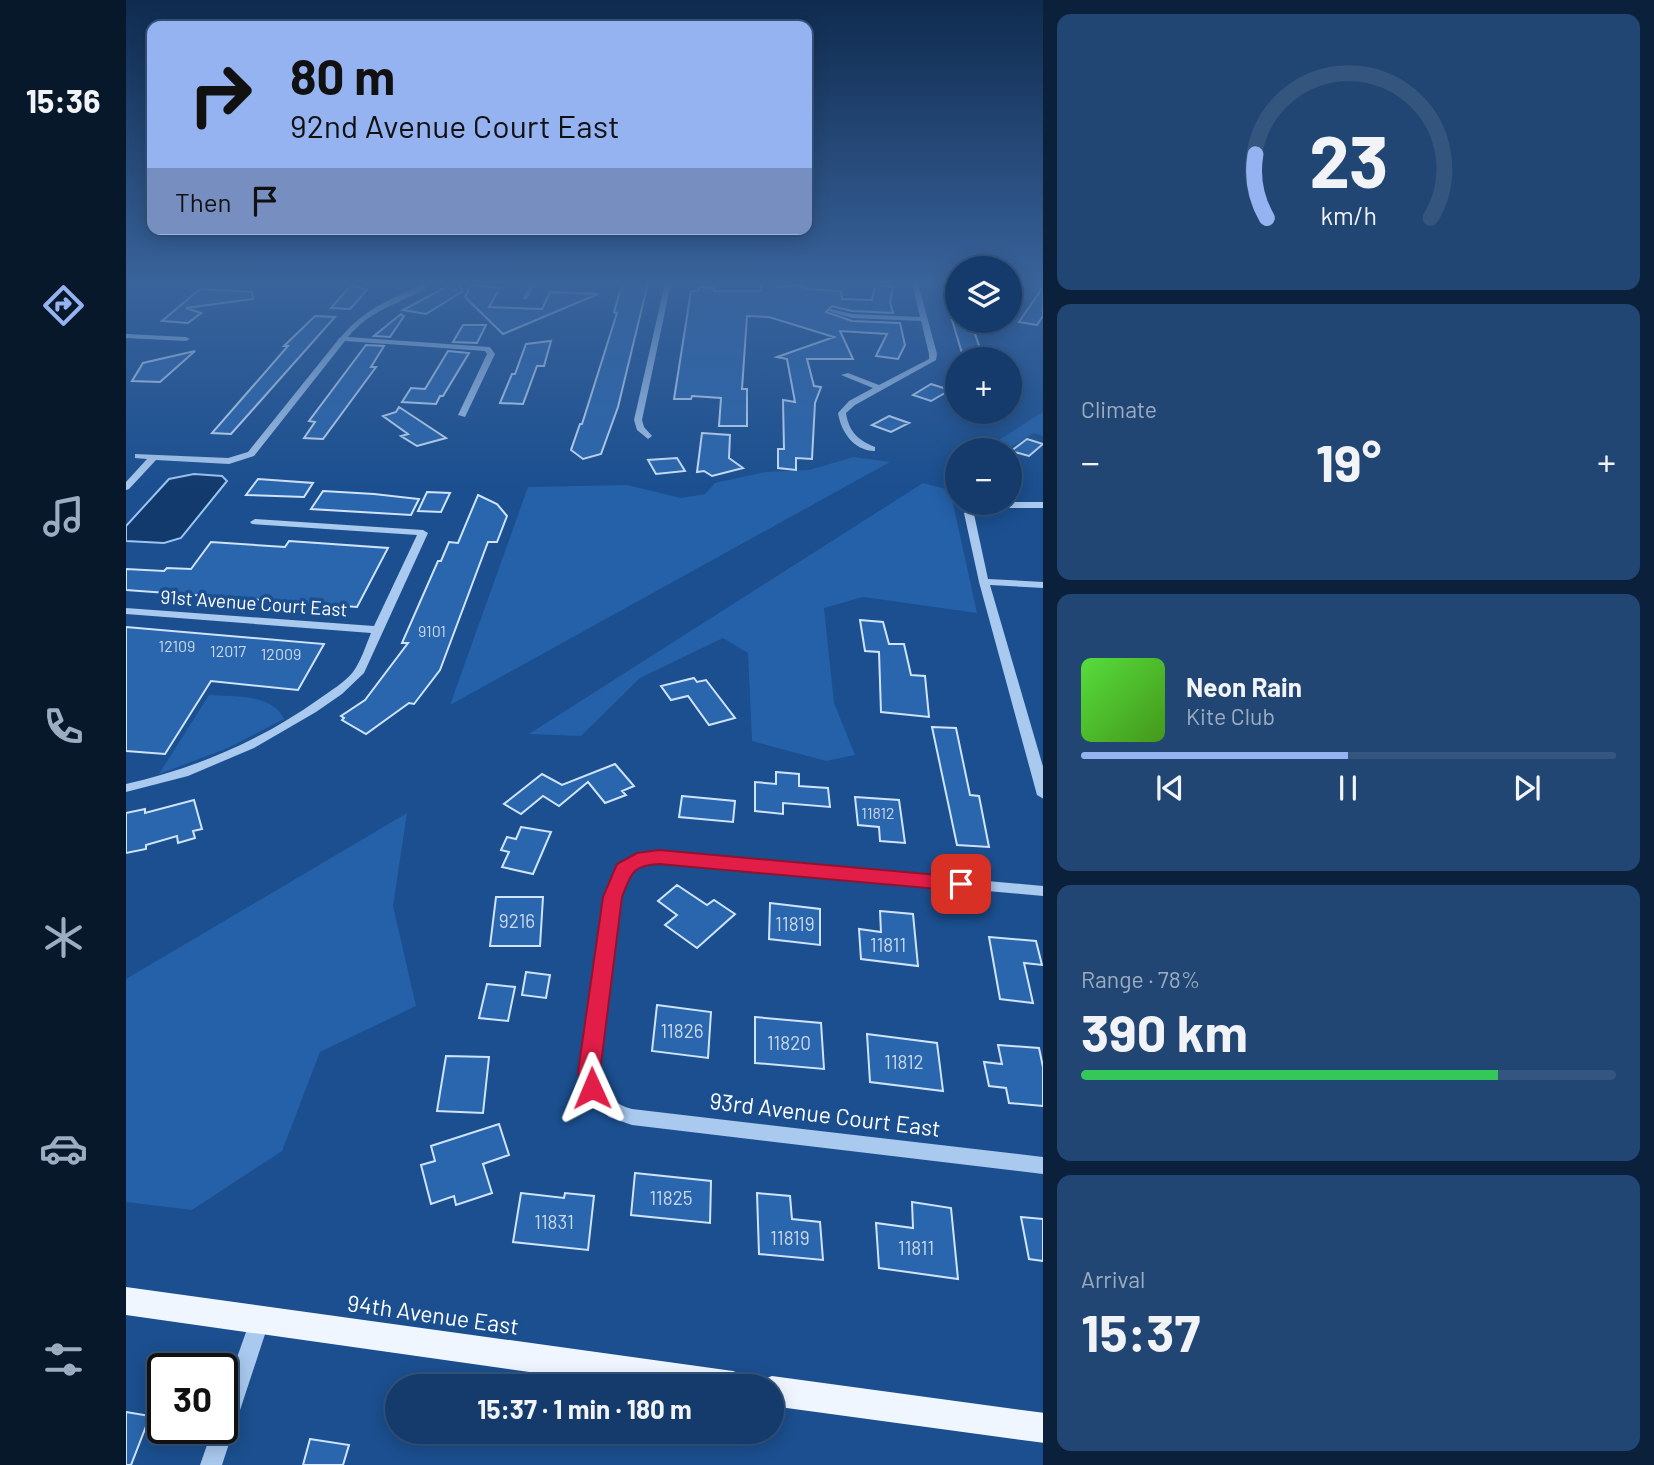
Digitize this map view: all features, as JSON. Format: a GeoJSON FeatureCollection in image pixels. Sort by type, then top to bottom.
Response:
{"type":"FeatureCollection","features":[{"type":"Feature","properties":{"kind":"main road","name":"94th Avenue East"},"geometry":{"type":"LineString","coordinates":[[126,1301],[259,1322],[644,1374]]}},
{"type":"Feature","properties":{"kind":"main road"},"geometry":{"type":"LineString","coordinates":[[784,1393],[1043,1428]]}},
{"type":"Feature","properties":{"kind":"street"},"geometry":{"type":"LineString","coordinates":[[138,456],[223,461],[241,458],[254,452],[331,351]]}},
{"type":"Feature","properties":{"kind":"street"},"geometry":{"type":"LineString","coordinates":[[462,415],[491,354],[489,351]]}},
{"type":"Feature","properties":{"kind":"street"},"geometry":{"type":"LineString","coordinates":[[648,436],[640,428],[638,420],[653,351]]}},
{"type":"Feature","properties":{"kind":"street"},"geometry":{"type":"LineString","coordinates":[[872,449],[852,438],[844,424],[842,413],[847,406],[932,360],[932,351]]}},
{"type":"Feature","properties":{"kind":"street"},"geometry":{"type":"LineString","coordinates":[[845,375],[879,388]]}},
{"type":"Feature","properties":{"kind":"street"},"geometry":{"type":"LineString","coordinates":[[126,487],[154,457]]}},
{"type":"Feature","properties":{"kind":"street"},"geometry":{"type":"LineString","coordinates":[[1043,505],[1014,503],[975,509],[969,513],[984,582],[1043,795]]}},
{"type":"Feature","properties":{"kind":"street"},"geometry":{"type":"LineString","coordinates":[[126,788],[181,775],[224,756],[296,718],[344,688],[358,673],[423,533],[255,522]]}},
{"type":"Feature","properties":{"kind":"street"},"geometry":{"type":"LineString","coordinates":[[984,582],[1043,585]]}},
{"type":"Feature","properties":{"kind":"street","name":"91st Avenue Court East"},"geometry":{"type":"LineString","coordinates":[[126,611],[379,629]]}},
{"type":"Feature","properties":{"kind":"street","name":"93rd Avenue Court East"},"geometry":{"type":"LineString","coordinates":[[1043,891],[659,857],[644,858],[624,868],[613,897],[589,1072],[592,1088],[604,1105],[619,1115],[632,1118],[1043,1166]]}},
{"type":"Feature","properties":{"kind":"street"},"geometry":{"type":"LineString","coordinates":[[211,1465],[259,1322]]}},
{"type":"Feature","properties":{"kind":"shaded area"},"geometry":{"type":"Polygon","coordinates":[[[1043,412],[1043,436],[1034,433],[1022,441],[1022,438],[1002,438],[1043,412]]]}},
{"type":"Feature","properties":{"kind":"shaded area"},"geometry":{"type":"Polygon","coordinates":[[[854,457],[890,462],[450,705],[528,487],[627,485],[681,498],[705,494],[715,483],[765,472],[809,470],[854,457]]]}},
{"type":"Feature","properties":{"kind":"shaded area"},"geometry":{"type":"Polygon","coordinates":[[[194,474],[222,476],[227,481],[181,538],[164,543],[126,541],[126,526],[169,479],[194,474]]]}},
{"type":"Feature","properties":{"kind":"shaded area"},"geometry":{"type":"Polygon","coordinates":[[[923,483],[945,489],[945,515],[955,515],[977,613],[863,597],[824,608],[834,703],[855,755],[826,761],[752,741],[748,653],[723,638],[640,678],[581,736],[529,734],[923,483]]]}},
{"type":"Feature","properties":{"kind":"shaded area"},"geometry":{"type":"Polygon","coordinates":[[[209,695],[261,701],[271,705],[284,719],[228,748],[159,774],[209,695]]]}},
{"type":"Feature","properties":{"kind":"shaded area"},"geometry":{"type":"Polygon","coordinates":[[[407,813],[393,906],[416,1006],[320,1052],[282,1151],[192,1210],[126,1202],[126,979],[407,813]]]}},
{"type":"Feature","properties":{"kind":"building"},"geometry":{"type":"Polygon","coordinates":[[[195,351],[160,382],[132,381],[143,363],[195,351]]]}},
{"type":"Feature","properties":{"kind":"building"},"geometry":{"type":"Polygon","coordinates":[[[283,351],[304,351],[231,434],[212,433],[283,351]]]}},
{"type":"Feature","properties":{"kind":"building"},"geometry":{"type":"Polygon","coordinates":[[[361,351],[381,351],[371,367],[376,367],[323,439],[304,438],[315,422],[309,421],[361,351]]]}},
{"type":"Feature","properties":{"kind":"building"},"geometry":{"type":"Polygon","coordinates":[[[448,351],[469,353],[436,404],[402,402],[411,388],[425,389],[448,351]]]}},
{"type":"Feature","properties":{"kind":"building"},"geometry":{"type":"Polygon","coordinates":[[[523,351],[548,351],[544,366],[537,366],[523,404],[500,403],[512,374],[515,374],[523,351]]]}},
{"type":"Feature","properties":{"kind":"building"},"geometry":{"type":"Polygon","coordinates":[[[605,351],[631,351],[618,407],[601,454],[583,459],[571,450],[605,351]]]}},
{"type":"Feature","properties":{"kind":"building"},"geometry":{"type":"Polygon","coordinates":[[[681,351],[745,351],[742,389],[747,389],[747,426],[719,426],[721,398],[692,396],[691,399],[674,399],[681,351]]]}},
{"type":"Feature","properties":{"kind":"building"},"geometry":{"type":"Polygon","coordinates":[[[793,351],[849,351],[853,359],[807,359],[814,386],[821,387],[815,403],[812,459],[796,458],[796,470],[778,468],[778,449],[784,449],[783,400],[795,402],[787,359],[777,357],[793,351]]]}},
{"type":"Feature","properties":{"kind":"building"},"geometry":{"type":"Polygon","coordinates":[[[878,351],[902,351],[898,359],[876,356],[878,351]]]}},
{"type":"Feature","properties":{"kind":"building"},"geometry":{"type":"Polygon","coordinates":[[[931,384],[945,388],[945,393],[931,401],[913,395],[931,384]]]}},
{"type":"Feature","properties":{"kind":"building"},"geometry":{"type":"Polygon","coordinates":[[[399,407],[446,438],[417,446],[401,436],[408,434],[383,416],[396,412],[399,407]]]}},
{"type":"Feature","properties":{"kind":"building"},"geometry":{"type":"Polygon","coordinates":[[[889,416],[909,423],[891,432],[872,425],[889,416]]]}},
{"type":"Feature","properties":{"kind":"building"},"geometry":{"type":"Polygon","coordinates":[[[702,433],[730,435],[729,458],[743,468],[712,476],[704,471],[697,472],[702,433]]]}},
{"type":"Feature","properties":{"kind":"building"},"geometry":{"type":"Polygon","coordinates":[[[1027,439],[1043,444],[1029,456],[1022,454],[1022,443],[1027,439]]]}},
{"type":"Feature","properties":{"kind":"building"},"geometry":{"type":"Polygon","coordinates":[[[677,458],[685,471],[656,474],[648,460],[677,458]]]}},
{"type":"Feature","properties":{"kind":"building"},"geometry":{"type":"Polygon","coordinates":[[[258,479],[313,483],[304,497],[246,495],[258,479]]]}},
{"type":"Feature","properties":{"kind":"building"},"geometry":{"type":"Polygon","coordinates":[[[323,491],[419,499],[411,515],[311,509],[323,491]]]}},
{"type":"Feature","properties":{"kind":"building"},"geometry":{"type":"Polygon","coordinates":[[[427,492],[450,493],[441,512],[418,511],[427,492]]]}},
{"type":"Feature","properties":{"kind":"building"},"geometry":{"type":"Polygon","coordinates":[[[478,495],[497,504],[507,516],[497,542],[488,542],[440,670],[414,704],[409,703],[366,734],[342,720],[344,718],[341,716],[365,700],[408,643],[402,643],[438,561],[441,561],[449,542],[458,543],[478,495]]]}},
{"type":"Feature","properties":{"kind":"building"},"geometry":{"type":"Polygon","coordinates":[[[289,541],[388,548],[357,607],[126,590],[126,569],[191,569],[211,542],[285,547],[289,541]]]}},
{"type":"Feature","properties":{"kind":"building"},"geometry":{"type":"Polygon","coordinates":[[[860,620],[883,622],[889,644],[904,644],[911,675],[925,676],[929,717],[881,712],[879,652],[865,651],[860,620]]]}},
{"type":"Feature","properties":{"kind":"building"},"geometry":{"type":"Polygon","coordinates":[[[126,627],[324,644],[298,690],[211,681],[165,754],[126,751],[126,627]]]}},
{"type":"Feature","properties":{"kind":"building"},"geometry":{"type":"Polygon","coordinates":[[[694,678],[697,682],[706,680],[735,718],[709,725],[688,696],[671,700],[661,686],[694,678]]]}},
{"type":"Feature","properties":{"kind":"building"},"geometry":{"type":"Polygon","coordinates":[[[932,727],[956,728],[970,795],[979,796],[989,847],[957,845],[932,727]]]}},
{"type":"Feature","properties":{"kind":"building"},"geometry":{"type":"Polygon","coordinates":[[[615,764],[634,786],[622,791],[626,795],[605,803],[588,782],[559,806],[543,796],[521,814],[504,804],[542,774],[562,785],[615,764]]]}},
{"type":"Feature","properties":{"kind":"building"},"geometry":{"type":"Polygon","coordinates":[[[776,772],[799,774],[799,786],[828,788],[830,807],[783,803],[783,814],[755,811],[755,782],[776,784],[776,772]]]}},
{"type":"Feature","properties":{"kind":"building"},"geometry":{"type":"Polygon","coordinates":[[[682,796],[735,801],[733,822],[679,817],[682,796]]]}},
{"type":"Feature","properties":{"kind":"building"},"geometry":{"type":"Polygon","coordinates":[[[855,797],[899,800],[905,843],[880,841],[879,827],[858,825],[855,797]]]}},
{"type":"Feature","properties":{"kind":"building"},"geometry":{"type":"Polygon","coordinates":[[[194,800],[202,829],[193,831],[195,838],[178,843],[177,836],[146,845],[146,849],[126,853],[126,813],[145,809],[145,813],[194,800]]]}},
{"type":"Feature","properties":{"kind":"building"},"geometry":{"type":"Polygon","coordinates":[[[521,827],[551,832],[533,874],[502,867],[509,852],[501,850],[507,837],[516,839],[521,827]]]}},
{"type":"Feature","properties":{"kind":"building"},"geometry":{"type":"Polygon","coordinates":[[[677,885],[707,905],[714,900],[735,914],[697,948],[665,925],[677,915],[658,901],[677,885]]]}},
{"type":"Feature","properties":{"kind":"building"},"geometry":{"type":"Polygon","coordinates":[[[496,897],[543,897],[540,946],[490,946],[496,897]]]}},
{"type":"Feature","properties":{"kind":"building"},"geometry":{"type":"Polygon","coordinates":[[[770,903],[820,909],[820,945],[769,939],[770,903]]]}},
{"type":"Feature","properties":{"kind":"building"},"geometry":{"type":"Polygon","coordinates":[[[880,911],[913,914],[918,966],[861,959],[859,929],[881,932],[880,911]]]}},
{"type":"Feature","properties":{"kind":"building"},"geometry":{"type":"Polygon","coordinates":[[[989,937],[1036,941],[1042,965],[1024,963],[1033,1003],[1000,999],[989,937]]]}},
{"type":"Feature","properties":{"kind":"building"},"geometry":{"type":"Polygon","coordinates":[[[526,972],[550,975],[546,998],[522,995],[526,972]]]}},
{"type":"Feature","properties":{"kind":"building"},"geometry":{"type":"Polygon","coordinates":[[[487,984],[515,987],[508,1021],[479,1018],[487,984]]]}},
{"type":"Feature","properties":{"kind":"building"},"geometry":{"type":"Polygon","coordinates":[[[657,1005],[711,1012],[708,1058],[652,1051],[657,1005]]]}},
{"type":"Feature","properties":{"kind":"building"},"geometry":{"type":"Polygon","coordinates":[[[755,1017],[821,1023],[824,1069],[755,1063],[755,1017]]]}},
{"type":"Feature","properties":{"kind":"building"},"geometry":{"type":"Polygon","coordinates":[[[867,1034],[937,1043],[943,1091],[870,1082],[867,1034]]]}},
{"type":"Feature","properties":{"kind":"building"},"geometry":{"type":"Polygon","coordinates":[[[998,1045],[1039,1048],[1043,1067],[1043,1106],[1009,1103],[1006,1088],[989,1086],[984,1062],[1002,1064],[998,1045]]]}},
{"type":"Feature","properties":{"kind":"building"},"geometry":{"type":"Polygon","coordinates":[[[446,1056],[489,1057],[483,1113],[437,1111],[446,1056]]]}},
{"type":"Feature","properties":{"kind":"building"},"geometry":{"type":"Polygon","coordinates":[[[499,1124],[509,1155],[483,1164],[492,1193],[456,1205],[454,1196],[431,1204],[421,1165],[435,1161],[431,1146],[499,1124]]]}},
{"type":"Feature","properties":{"kind":"building"},"geometry":{"type":"Polygon","coordinates":[[[635,1173],[711,1181],[710,1223],[631,1215],[635,1173]]]}},
{"type":"Feature","properties":{"kind":"building"},"geometry":{"type":"Polygon","coordinates":[[[521,1193],[564,1198],[565,1193],[594,1196],[588,1250],[513,1242],[521,1193]]]}},
{"type":"Feature","properties":{"kind":"building"},"geometry":{"type":"Polygon","coordinates":[[[757,1193],[790,1196],[792,1219],[820,1222],[823,1260],[759,1254],[757,1193]]]}},
{"type":"Feature","properties":{"kind":"building"},"geometry":{"type":"Polygon","coordinates":[[[912,1202],[951,1208],[958,1279],[879,1268],[876,1223],[913,1228],[912,1202]]]}},
{"type":"Feature","properties":{"kind":"building"},"geometry":{"type":"Polygon","coordinates":[[[1021,1217],[1043,1219],[1043,1261],[1029,1259],[1021,1217]]]}},
{"type":"Feature","properties":{"kind":"building"},"geometry":{"type":"Polygon","coordinates":[[[126,1412],[147,1416],[147,1424],[131,1465],[126,1465],[126,1412]]]}},
{"type":"Feature","properties":{"kind":"building"},"geometry":{"type":"Polygon","coordinates":[[[310,1439],[349,1445],[343,1465],[303,1465],[310,1439]]]}},
{"type":"Feature","properties":{"kind":"route"},"geometry":{"type":"LineString","coordinates":[[592,1088],[589,1072],[613,897],[624,868],[631,864],[644,858],[659,857],[961,884]]}}]}
